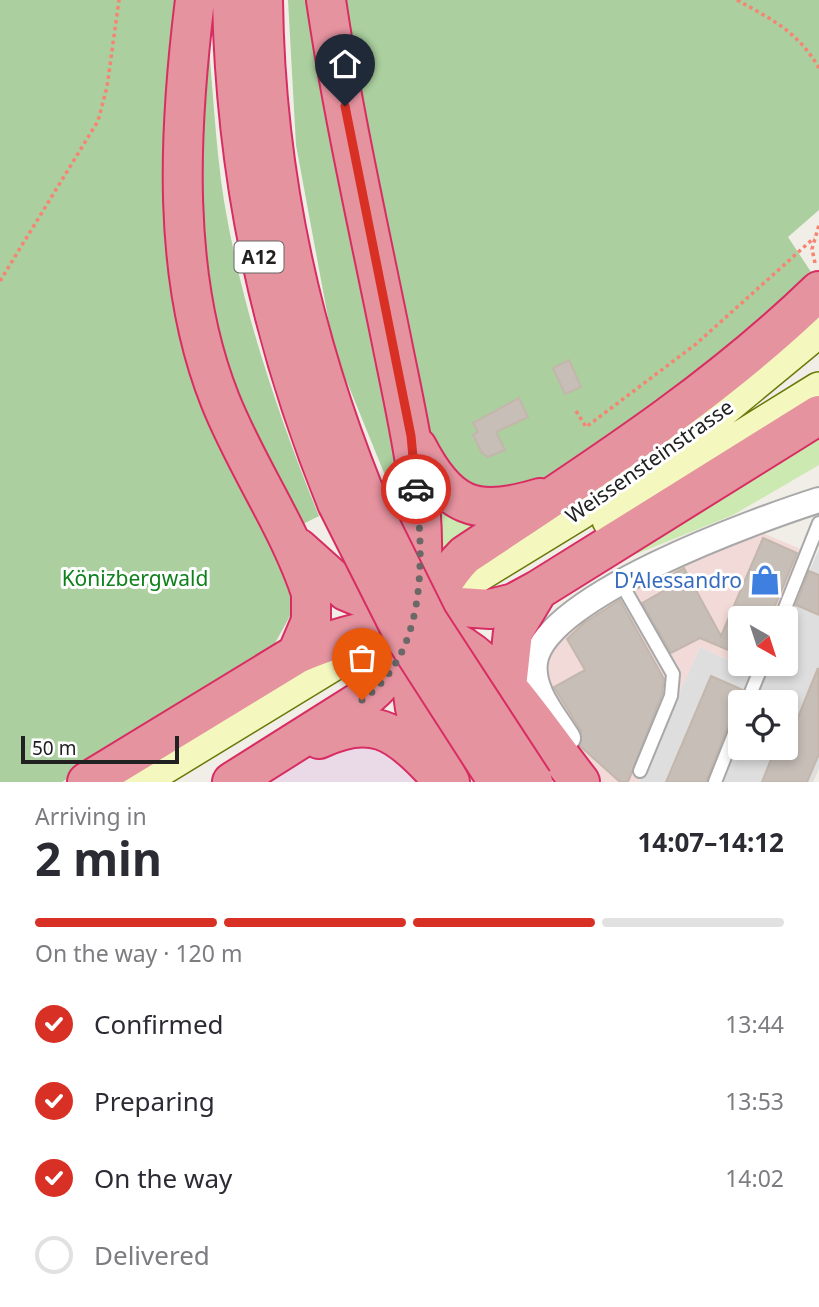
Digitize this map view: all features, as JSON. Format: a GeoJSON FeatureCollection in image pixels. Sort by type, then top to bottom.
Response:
{"type":"FeatureCollection","features":[{"type":"Feature","properties":{"kind":"highway"},"geometry":{"type":"LineString","coordinates":[[195,0],[184,187],[192,287],[199,325],[219,397],[241,449],[307,580],[312,603],[311,621],[297,654]]}},
{"type":"Feature","properties":{"kind":"highway","name":"A12"},"geometry":{"type":"LineString","coordinates":[[233,0],[239,123],[262,271],[296,394],[351,498],[533,782]]}},
{"type":"Feature","properties":{"kind":"highway","name":"A12"},"geometry":{"type":"LineString","coordinates":[[263,0],[272,149],[290,258],[351,498],[404,636],[498,782]]}},
{"type":"Feature","properties":{"kind":"highway"},"geometry":{"type":"LineString","coordinates":[[327,0],[411,436],[422,539],[414,702],[419,724],[450,782]]}},
{"type":"Feature","properties":{"kind":"highway"},"geometry":{"type":"LineString","coordinates":[[232,782],[380,685],[397,661],[420,617],[452,568],[464,555],[566,489],[705,392],[819,291]]}},
{"type":"Feature","properties":{"kind":"highway"},"geometry":{"type":"LineString","coordinates":[[87,782],[297,654],[353,633],[398,626],[420,617],[489,609],[514,603],[819,415]]}},
{"type":"Feature","properties":{"kind":"highway"},"geometry":{"type":"LineString","coordinates":[[411,436],[437,482],[449,496],[465,504],[503,508],[566,489]]}},
{"type":"Feature","properties":{"kind":"highway"},"geometry":{"type":"LineString","coordinates":[[286,537],[346,591],[420,617],[476,654],[552,731],[580,782]]}},
{"type":"Feature","properties":{"kind":"highway"},"geometry":{"type":"LineString","coordinates":[[507,687],[513,632],[538,590]]}},
{"type":"Feature","properties":{"kind":"highway"},"geometry":{"type":"LineString","coordinates":[[278,754],[353,727],[382,729],[410,745],[444,782]]}},
{"type":"Feature","properties":{"kind":"main road","name":"Weissensteinstrasse"},"geometry":{"type":"LineString","coordinates":[[819,330],[675,448],[475,589],[819,390]]}},
{"type":"Feature","properties":{"kind":"main road"},"geometry":{"type":"LineString","coordinates":[[138,782],[361,659],[181,782]]}},
{"type":"Feature","properties":{"kind":"street"},"geometry":{"type":"LineString","coordinates":[[552,731],[536,685],[534,671],[537,648],[558,622],[652,564],[780,512],[819,500]]}},
{"type":"Feature","properties":{"kind":"lane"},"geometry":{"type":"LineString","coordinates":[[786,606],[819,523]]}},
{"type":"Feature","properties":{"kind":"lane"},"geometry":{"type":"LineString","coordinates":[[621,583],[673,674],[671,696],[640,771]]}},
{"type":"Feature","properties":{"kind":"lane"},"geometry":{"type":"LineString","coordinates":[[715,782],[728,749]]}},
{"type":"Feature","properties":{"kind":"path"},"geometry":{"type":"LineString","coordinates":[[0,281],[98,121],[107,87],[118,0]]}},
{"type":"Feature","properties":{"kind":"path"},"geometry":{"type":"LineString","coordinates":[[737,0],[780,24],[800,40],[819,68]]}},
{"type":"Feature","properties":{"kind":"path"},"geometry":{"type":"LineString","coordinates":[[812,248],[819,225]]}},
{"type":"Feature","properties":{"kind":"path"},"geometry":{"type":"LineString","coordinates":[[576,411],[586,427],[696,344],[814,238]]}},
{"type":"Feature","properties":{"kind":"shaded area"},"geometry":{"type":"Polygon","coordinates":[[[758,531],[803,550],[779,606],[728,606],[728,660],[700,647],[639,782],[602,782],[583,757],[543,685],[548,644],[653,572],[758,531]]]}},
{"type":"Feature","properties":{"kind":"shaded area"},"geometry":{"type":"Polygon","coordinates":[[[819,549],[819,769],[813,782],[639,782],[700,647],[728,660],[728,676],[798,676],[798,606],[794,606],[819,549]]]}},
{"type":"Feature","properties":{"kind":"shaded area"},"geometry":{"type":"Polygon","coordinates":[[[441,719],[489,782],[246,782],[273,765],[441,719]]]}},
{"type":"Feature","properties":{"kind":"green space","name":"Könizbergwald"},"geometry":{"type":"Polygon","coordinates":[[[0,0],[179,0],[218,434],[226,462],[281,559],[290,593],[290,616],[274,645],[234,676],[62,782],[0,782],[0,0]]]}},
{"type":"Feature","properties":{"kind":"green space"},"geometry":{"type":"Polygon","coordinates":[[[288,0],[314,0],[405,495],[389,485],[334,350],[296,145],[288,0]]]}},
{"type":"Feature","properties":{"kind":"green space"},"geometry":{"type":"Polygon","coordinates":[[[346,0],[819,0],[819,210],[788,237],[815,278],[600,452],[494,503],[446,479],[417,407],[368,156],[346,0]]]}},
{"type":"Feature","properties":{"kind":"green space"},"geometry":{"type":"Polygon","coordinates":[[[207,27],[221,179],[241,282],[289,439],[319,516],[301,525],[235,400],[197,242],[207,27]]]}},
{"type":"Feature","properties":{"kind":"green space"},"geometry":{"type":"Polygon","coordinates":[[[819,433],[819,465],[733,515],[619,561],[819,433]]]}},
{"type":"Feature","properties":{"kind":"green space"},"geometry":{"type":"Polygon","coordinates":[[[427,492],[495,517],[450,553],[434,547],[427,492]]]}},
{"type":"Feature","properties":{"kind":"building"},"geometry":{"type":"Polygon","coordinates":[[[569,360],[581,387],[565,394],[553,368],[569,360]]]}},
{"type":"Feature","properties":{"kind":"building"},"geometry":{"type":"Polygon","coordinates":[[[519,398],[528,417],[496,432],[505,450],[488,457],[482,453],[473,435],[478,432],[473,423],[519,398]]]}},
{"type":"Feature","properties":{"kind":"building"},"geometry":{"type":"Polygon","coordinates":[[[763,538],[797,553],[775,606],[734,606],[763,538]]]}},
{"type":"Feature","properties":{"kind":"building"},"geometry":{"type":"Polygon","coordinates":[[[684,568],[721,636],[728,620],[728,650],[700,638],[671,653],[642,603],[665,590],[660,581],[684,568]]]}},
{"type":"Feature","properties":{"kind":"building"},"geometry":{"type":"Polygon","coordinates":[[[809,571],[819,575],[819,615],[796,605],[809,571]]]}},
{"type":"Feature","properties":{"kind":"building"},"geometry":{"type":"Polygon","coordinates":[[[620,600],[664,679],[662,694],[628,782],[620,782],[580,746],[581,731],[554,687],[585,670],[567,639],[584,623],[620,600]]]}},
{"type":"Feature","properties":{"kind":"building"},"geometry":{"type":"Polygon","coordinates":[[[818,668],[819,754],[807,782],[762,782],[771,760],[798,760],[798,717],[818,668]]]}},
{"type":"Feature","properties":{"kind":"building"},"geometry":{"type":"Polygon","coordinates":[[[711,676],[743,690],[728,690],[728,726],[706,782],[666,782],[711,676]]]}},
{"type":"Feature","properties":{"kind":"way so far"},"geometry":{"type":"LineString","coordinates":[[362,700],[380,685],[397,661],[407,638],[419,587],[421,562],[422,539],[416,489]]}},
{"type":"Feature","properties":{"kind":"place","name":"D'Alessandro"},"geometry":{"type":"Point","coordinates":[765,580]}},
{"type":"Feature","properties":{"kind":"route"},"geometry":{"type":"LineString","coordinates":[[345,106],[411,436],[416,489]]}}]}
